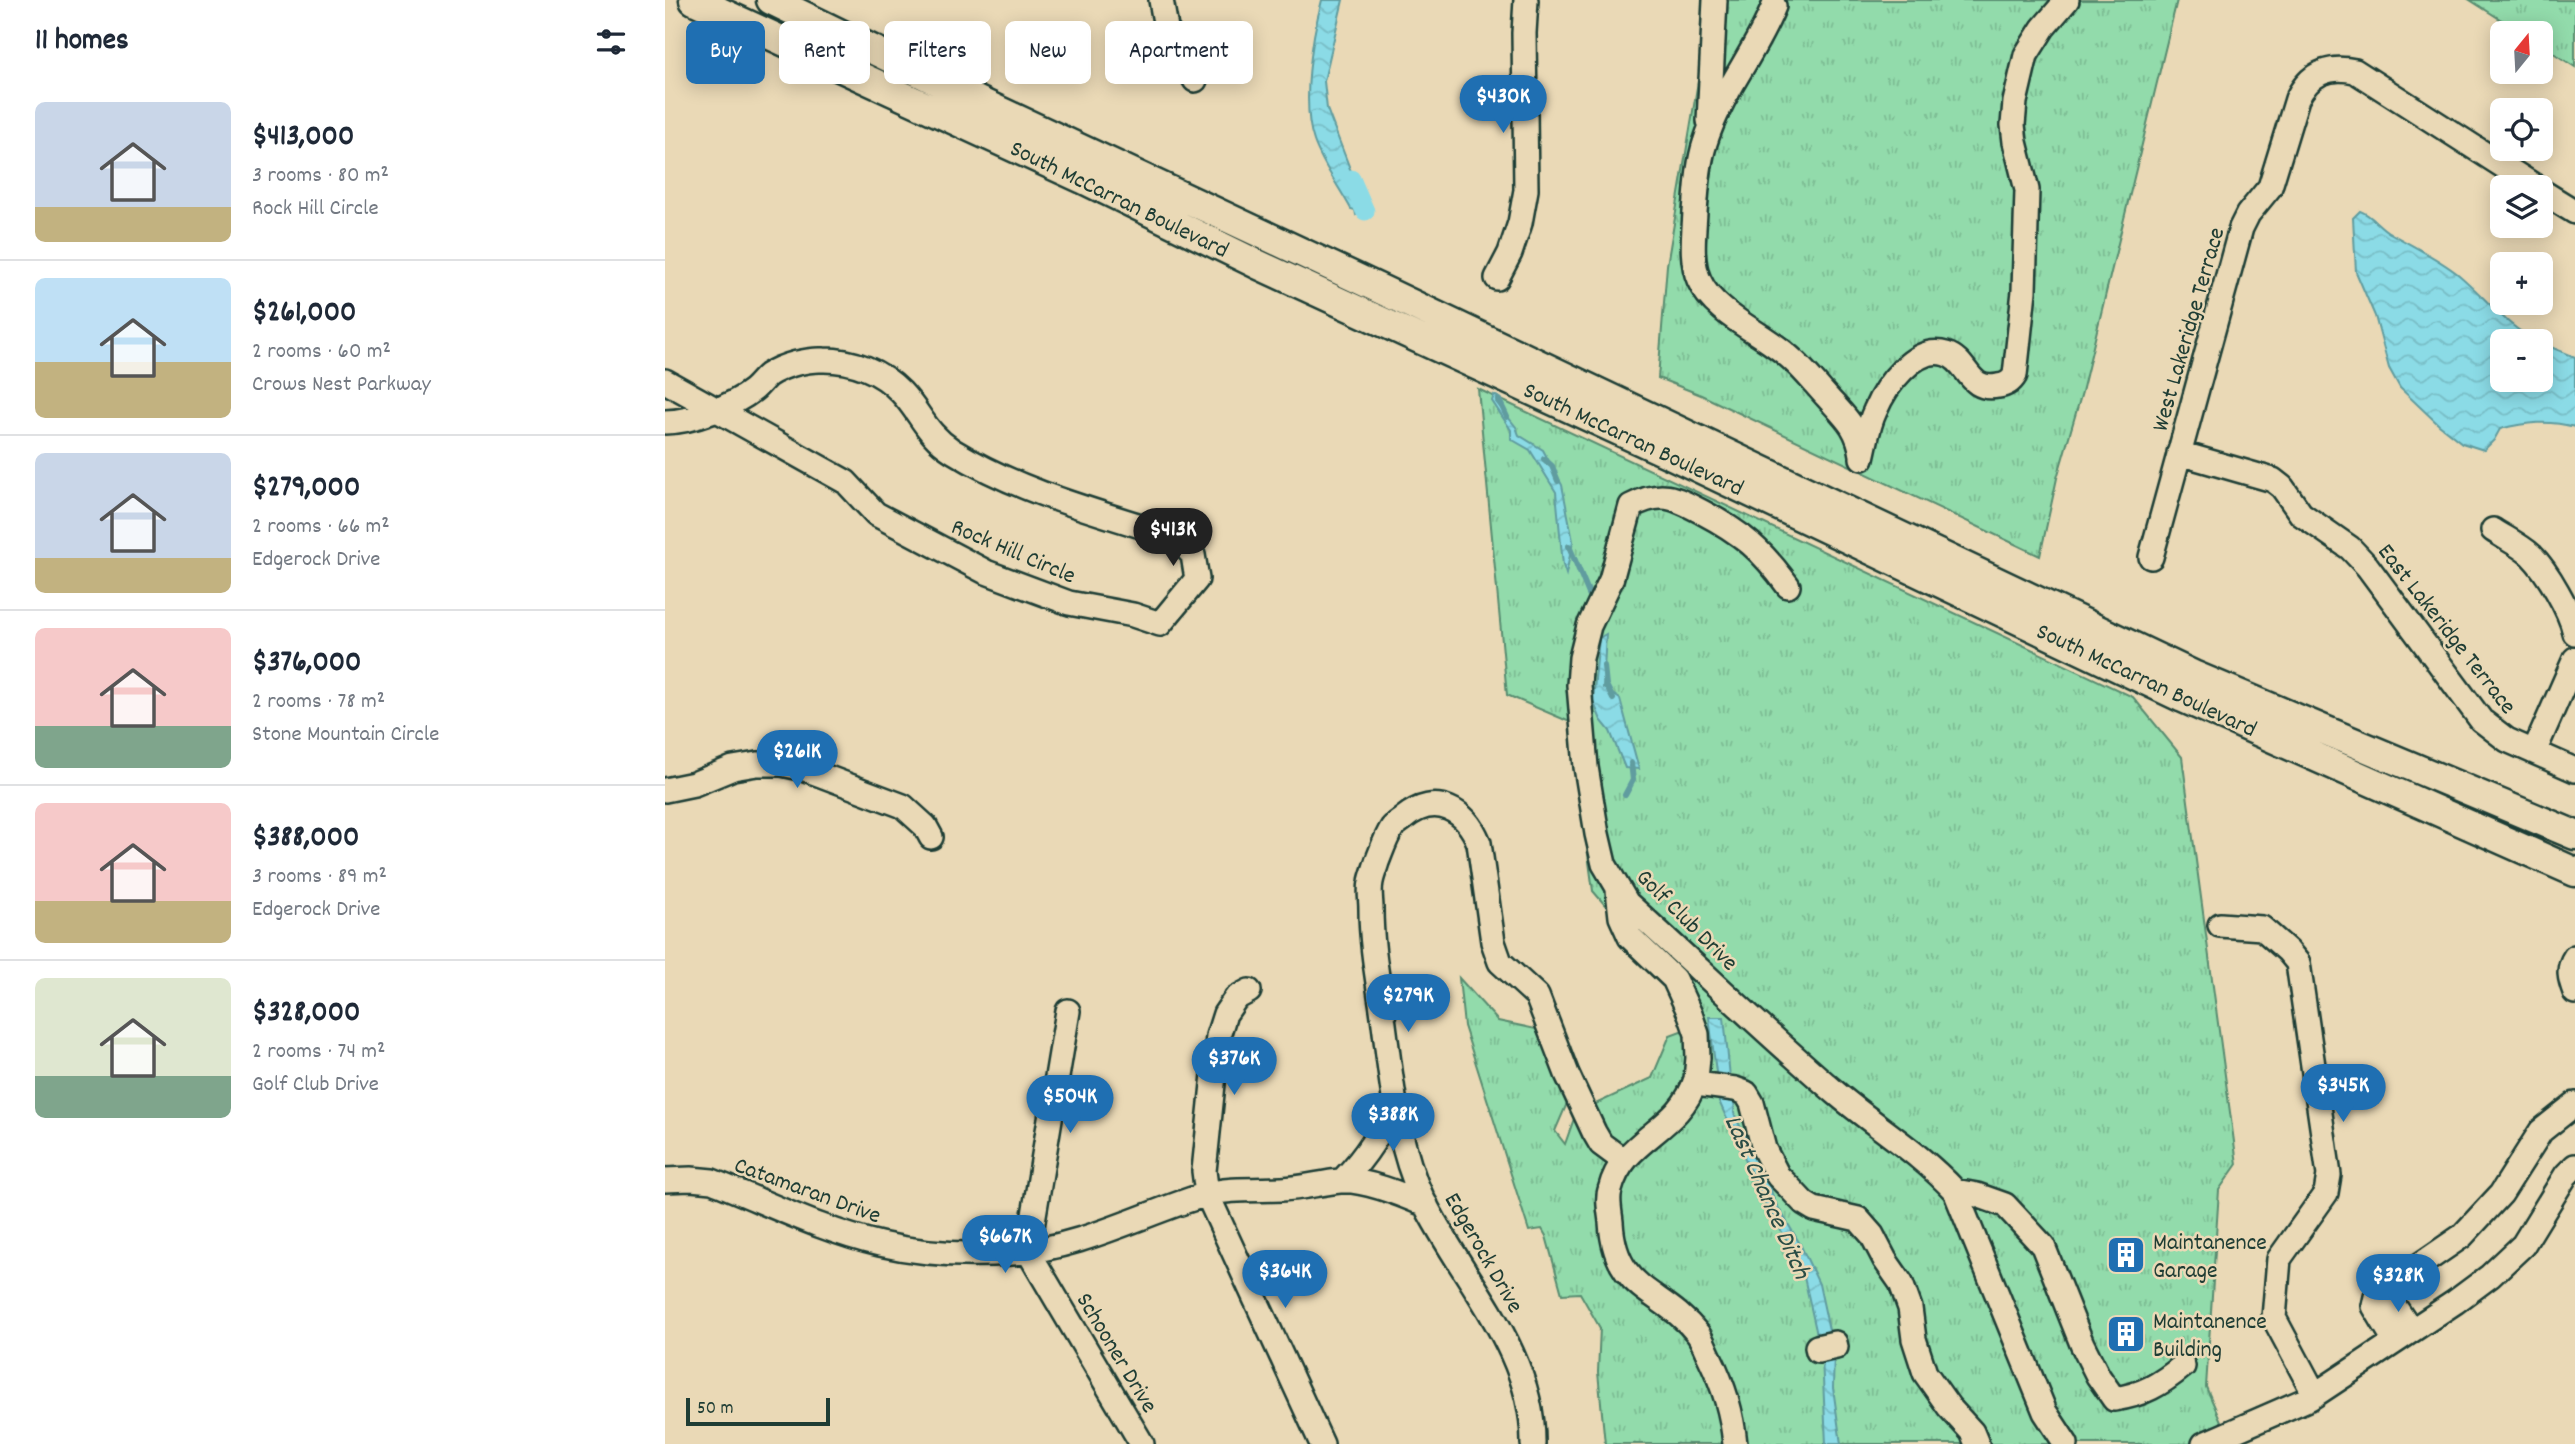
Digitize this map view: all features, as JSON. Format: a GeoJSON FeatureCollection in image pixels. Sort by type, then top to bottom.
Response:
{"type":"FeatureCollection","features":[{"type":"Feature","properties":{"kind":"main road","name":"South McCarran Boulevard"},"geometry":{"type":"LineString","coordinates":[[694,0],[1674,456],[2183,698],[2575,872]]}},
{"type":"Feature","properties":{"kind":"main road","name":"South McCarran Boulevard"},"geometry":{"type":"LineString","coordinates":[[771,0],[976,100],[1382,289],[2181,669],[2575,835]]}},
{"type":"Feature","properties":{"kind":"street"},"geometry":{"type":"LineString","coordinates":[[1161,0],[1165,21]]}},
{"type":"Feature","properties":{"kind":"street"},"geometry":{"type":"LineString","coordinates":[[1497,278],[1517,233],[1525,190],[1524,33],[1527,0]]}},
{"type":"Feature","properties":{"kind":"street"},"geometry":{"type":"LineString","coordinates":[[1715,0],[1710,111],[1693,243],[1699,280],[1719,306],[1788,355],[1808,376],[1859,436],[1862,458],[1874,412],[1883,395],[1911,363],[1924,355],[1946,354],[1958,361],[1971,380],[1979,385],[2004,385],[2015,375],[2024,292],[2027,190],[2015,142],[2015,102],[2026,55],[2043,28],[2067,0]]}},
{"type":"Feature","properties":{"kind":"street"},"geometry":{"type":"LineString","coordinates":[[1704,145],[1724,99],[1762,35],[1774,6]]}},
{"type":"Feature","properties":{"kind":"street","name":"West Lakeridge Terrace"},"geometry":{"type":"LineString","coordinates":[[2151,557],[2241,228],[2248,214],[2270,187],[2303,86],[2313,76],[2327,69],[2355,71],[2517,175]]}},
{"type":"Feature","properties":{"kind":"street"},"geometry":{"type":"LineString","coordinates":[[2553,198],[2575,212]]}},
{"type":"Feature","properties":{"kind":"street","name":"Rock Hill Circle"},"geometry":{"type":"LineString","coordinates":[[665,381],[715,409],[846,482],[876,514],[986,572],[1042,595],[1133,615],[1160,624],[1197,579],[1193,555],[1176,537],[1034,491],[954,451],[925,426],[901,392],[860,365],[822,359],[802,362],[769,374],[754,389],[732,403],[715,409],[699,417],[665,422]]}},
{"type":"Feature","properties":{"kind":"street","name":"East Lakeridge Terrace"},"geometry":{"type":"LineString","coordinates":[[2179,453],[2273,481],[2282,487],[2301,513],[2350,548],[2367,566],[2481,720],[2495,733],[2575,770]]}},
{"type":"Feature","properties":{"kind":"street","name":"Golf Club Drive"},"geometry":{"type":"LineString","coordinates":[[1788,586],[1768,559],[1737,531],[1683,501],[1664,497],[1646,498],[1630,506],[1611,580],[1589,626],[1581,658],[1579,685],[1586,767],[1604,864],[1627,903],[1838,1095],[1899,1140],[1955,1191],[2045,1412],[2066,1444]]}},
{"type":"Feature","properties":{"kind":"street"},"geometry":{"type":"LineString","coordinates":[[2493,530],[2530,554],[2542,568],[2570,617],[2575,633]]}},
{"type":"Feature","properties":{"kind":"street"},"geometry":{"type":"LineString","coordinates":[[2534,752],[2575,659]]}},
{"type":"Feature","properties":{"kind":"street"},"geometry":{"type":"LineString","coordinates":[[665,790],[694,783],[733,768],[782,764],[805,769],[903,806],[914,813],[931,837]]}},
{"type":"Feature","properties":{"kind":"street","name":"Edgerock Drive"},"geometry":{"type":"LineString","coordinates":[[1533,1444],[1529,1406],[1508,1346],[1498,1324],[1426,1205],[1402,1142],[1371,936],[1371,883],[1379,857],[1393,828],[1410,813],[1423,807],[1438,806],[1463,816],[1473,827],[1479,843],[1493,942],[1500,962],[1537,996],[1567,1074],[1594,1132],[1601,1144],[1623,1161]]}},
{"type":"Feature","properties":{"kind":"street"},"geometry":{"type":"LineString","coordinates":[[1618,890],[1621,917],[1630,937],[1674,979],[1691,1014],[1697,1034],[1703,1082]]}},
{"type":"Feature","properties":{"kind":"street"},"geometry":{"type":"LineString","coordinates":[[2220,925],[2262,929],[2298,963],[2329,1175],[2326,1193],[2279,1259],[2274,1318],[2315,1395]]}},
{"type":"Feature","properties":{"kind":"street"},"geometry":{"type":"LineString","coordinates":[[2575,957],[2570,965],[2569,976],[2575,992]]}},
{"type":"Feature","properties":{"kind":"street"},"geometry":{"type":"LineString","coordinates":[[1249,991],[1236,998],[1225,1014],[1219,1036],[1204,1171],[1207,1194],[1322,1444]]}},
{"type":"Feature","properties":{"kind":"street"},"geometry":{"type":"LineString","coordinates":[[1028,1251],[1068,1011]]}},
{"type":"Feature","properties":{"kind":"street"},"geometry":{"type":"LineString","coordinates":[[1735,1444],[1731,1409],[1724,1388],[1698,1335],[1630,1279],[1620,1265],[1611,1227],[1609,1192],[1623,1161],[1640,1143],[1669,1122],[1692,1090],[1703,1082],[1746,1093],[1750,1098],[1763,1149],[1778,1176],[1804,1203],[1814,1209],[1857,1219],[1872,1235],[1901,1283],[1910,1308],[1914,1339],[1925,1373],[1949,1407],[1972,1432],[1977,1444]]}},
{"type":"Feature","properties":{"kind":"street"},"geometry":{"type":"LineString","coordinates":[[1342,1181],[1371,1148],[1395,1096]]}},
{"type":"Feature","properties":{"kind":"street"},"geometry":{"type":"LineString","coordinates":[[2403,1336],[2389,1298],[2388,1289],[2392,1283],[2462,1236],[2501,1194],[2541,1131],[2575,1104]]}},
{"type":"Feature","properties":{"kind":"street"},"geometry":{"type":"LineString","coordinates":[[2204,1444],[2315,1395],[2455,1302],[2509,1260],[2523,1245],[2566,1175],[2575,1166]]}},
{"type":"Feature","properties":{"kind":"street","name":"Catamaran Drive"},"geometry":{"type":"LineString","coordinates":[[665,1180],[712,1181],[840,1232],[880,1244],[925,1252],[971,1255],[1028,1251],[1068,1244],[1207,1194],[1287,1189],[1342,1181],[1376,1187],[1426,1205]]}},
{"type":"Feature","properties":{"kind":"street"},"geometry":{"type":"LineString","coordinates":[[1955,1191],[2005,1205],[2043,1246],[2081,1344],[2098,1377],[2114,1399],[2135,1396],[2161,1384],[2183,1366]]}},
{"type":"Feature","properties":{"kind":"street","name":"Schooner Drive"},"geometry":{"type":"LineString","coordinates":[[1028,1251],[1142,1444]]}},
{"type":"Feature","properties":{"kind":"green space"},"geometry":{"type":"Polygon","coordinates":[[[1707,0],[2177,0],[2082,392],[2057,478],[2040,556],[1701,395],[1658,378],[1667,265],[1703,52],[1707,0]]]}},
{"type":"Feature","properties":{"kind":"green space"},"geometry":{"type":"Polygon","coordinates":[[[2470,0],[2575,0],[2575,67],[2553,53],[2553,21],[2503,21],[2470,0]]]}},
{"type":"Feature","properties":{"kind":"green space"},"geometry":{"type":"Polygon","coordinates":[[[1478,389],[2133,697],[2182,757],[2237,1164],[2219,1190],[2206,1387],[2231,1444],[1605,1444],[1598,1372],[1600,1328],[1580,1293],[1562,1294],[1542,1229],[1529,1231],[1464,1026],[1459,978],[1498,1021],[1536,1029],[1568,1101],[1555,1131],[1565,1144],[1576,1113],[1652,1078],[1670,1035],[1705,1022],[1593,891],[1570,722],[1507,695],[1478,389]]]}},
{"type":"Feature","properties":{"kind":"water"},"geometry":{"type":"Polygon","coordinates":[[[1322,0],[1343,0],[1324,81],[1327,109],[1362,200],[1362,212],[1356,215],[1321,158],[1310,126],[1309,71],[1322,0]]]}},
{"type":"Feature","properties":{"kind":"water"},"geometry":{"type":"Polygon","coordinates":[[[2360,211],[2368,215],[2386,230],[2451,269],[2490,304],[2490,315],[2501,315],[2517,329],[2490,329],[2490,392],[2553,392],[2553,348],[2575,357],[2575,427],[2537,423],[2500,429],[2484,450],[2462,443],[2439,425],[2400,388],[2389,368],[2375,316],[2356,272],[2353,218],[2360,211]]]}},
{"type":"Feature","properties":{"kind":"water"},"geometry":{"type":"Polygon","coordinates":[[[1494,395],[1498,397],[1496,402],[1516,427],[1519,435],[1543,450],[1562,485],[1573,541],[1566,574],[1556,492],[1530,450],[1511,439],[1511,430],[1492,401],[1494,395]]]}},
{"type":"Feature","properties":{"kind":"water"},"geometry":{"type":"Polygon","coordinates":[[[1606,634],[1603,688],[1620,699],[1639,769],[1625,768],[1610,731],[1601,720],[1593,701],[1599,638],[1606,634]]]}},
{"type":"Feature","properties":{"kind":"water"},"geometry":{"type":"Polygon","coordinates":[[[1709,1017],[1724,1017],[1730,1077],[1717,1080],[1709,1017]]]}},
{"type":"Feature","properties":{"kind":"water"},"geometry":{"type":"Polygon","coordinates":[[[1735,1095],[1734,1113],[1761,1162],[1775,1202],[1800,1244],[1819,1284],[1834,1353],[1833,1388],[1841,1444],[1826,1444],[1822,1357],[1804,1277],[1789,1244],[1763,1200],[1718,1099],[1735,1095]]]}},
{"type":"Feature","properties":{"kind":"waterway","name":"Last Chance Ditch"},"geometry":{"type":"LineString","coordinates":[[1351,179],[1365,211]]}},
{"type":"Feature","properties":{"kind":"waterway","name":"Last Chance Ditch"},"geometry":{"type":"LineString","coordinates":[[1499,400],[1507,417]]}},
{"type":"Feature","properties":{"kind":"waterway","name":"Last Chance Ditch"},"geometry":{"type":"LineString","coordinates":[[1544,459],[1552,466],[1558,481]]}},
{"type":"Feature","properties":{"kind":"waterway","name":"Last Chance Ditch"},"geometry":{"type":"LineString","coordinates":[[1569,546],[1589,594]]}},
{"type":"Feature","properties":{"kind":"waterway","name":"Last Chance Ditch"},"geometry":{"type":"LineString","coordinates":[[1604,666],[1606,685],[1613,699]]}},
{"type":"Feature","properties":{"kind":"waterway","name":"Last Chance Ditch"},"geometry":{"type":"LineString","coordinates":[[1625,795],[1633,780],[1631,763]]}},
{"type":"Feature","properties":{"kind":"place","name":"Maintanence Garage"},"geometry":{"type":"Point","coordinates":[2126,1255]}},
{"type":"Feature","properties":{"kind":"place","name":"Maintanence Building"},"geometry":{"type":"Point","coordinates":[2126,1334]}}]}
